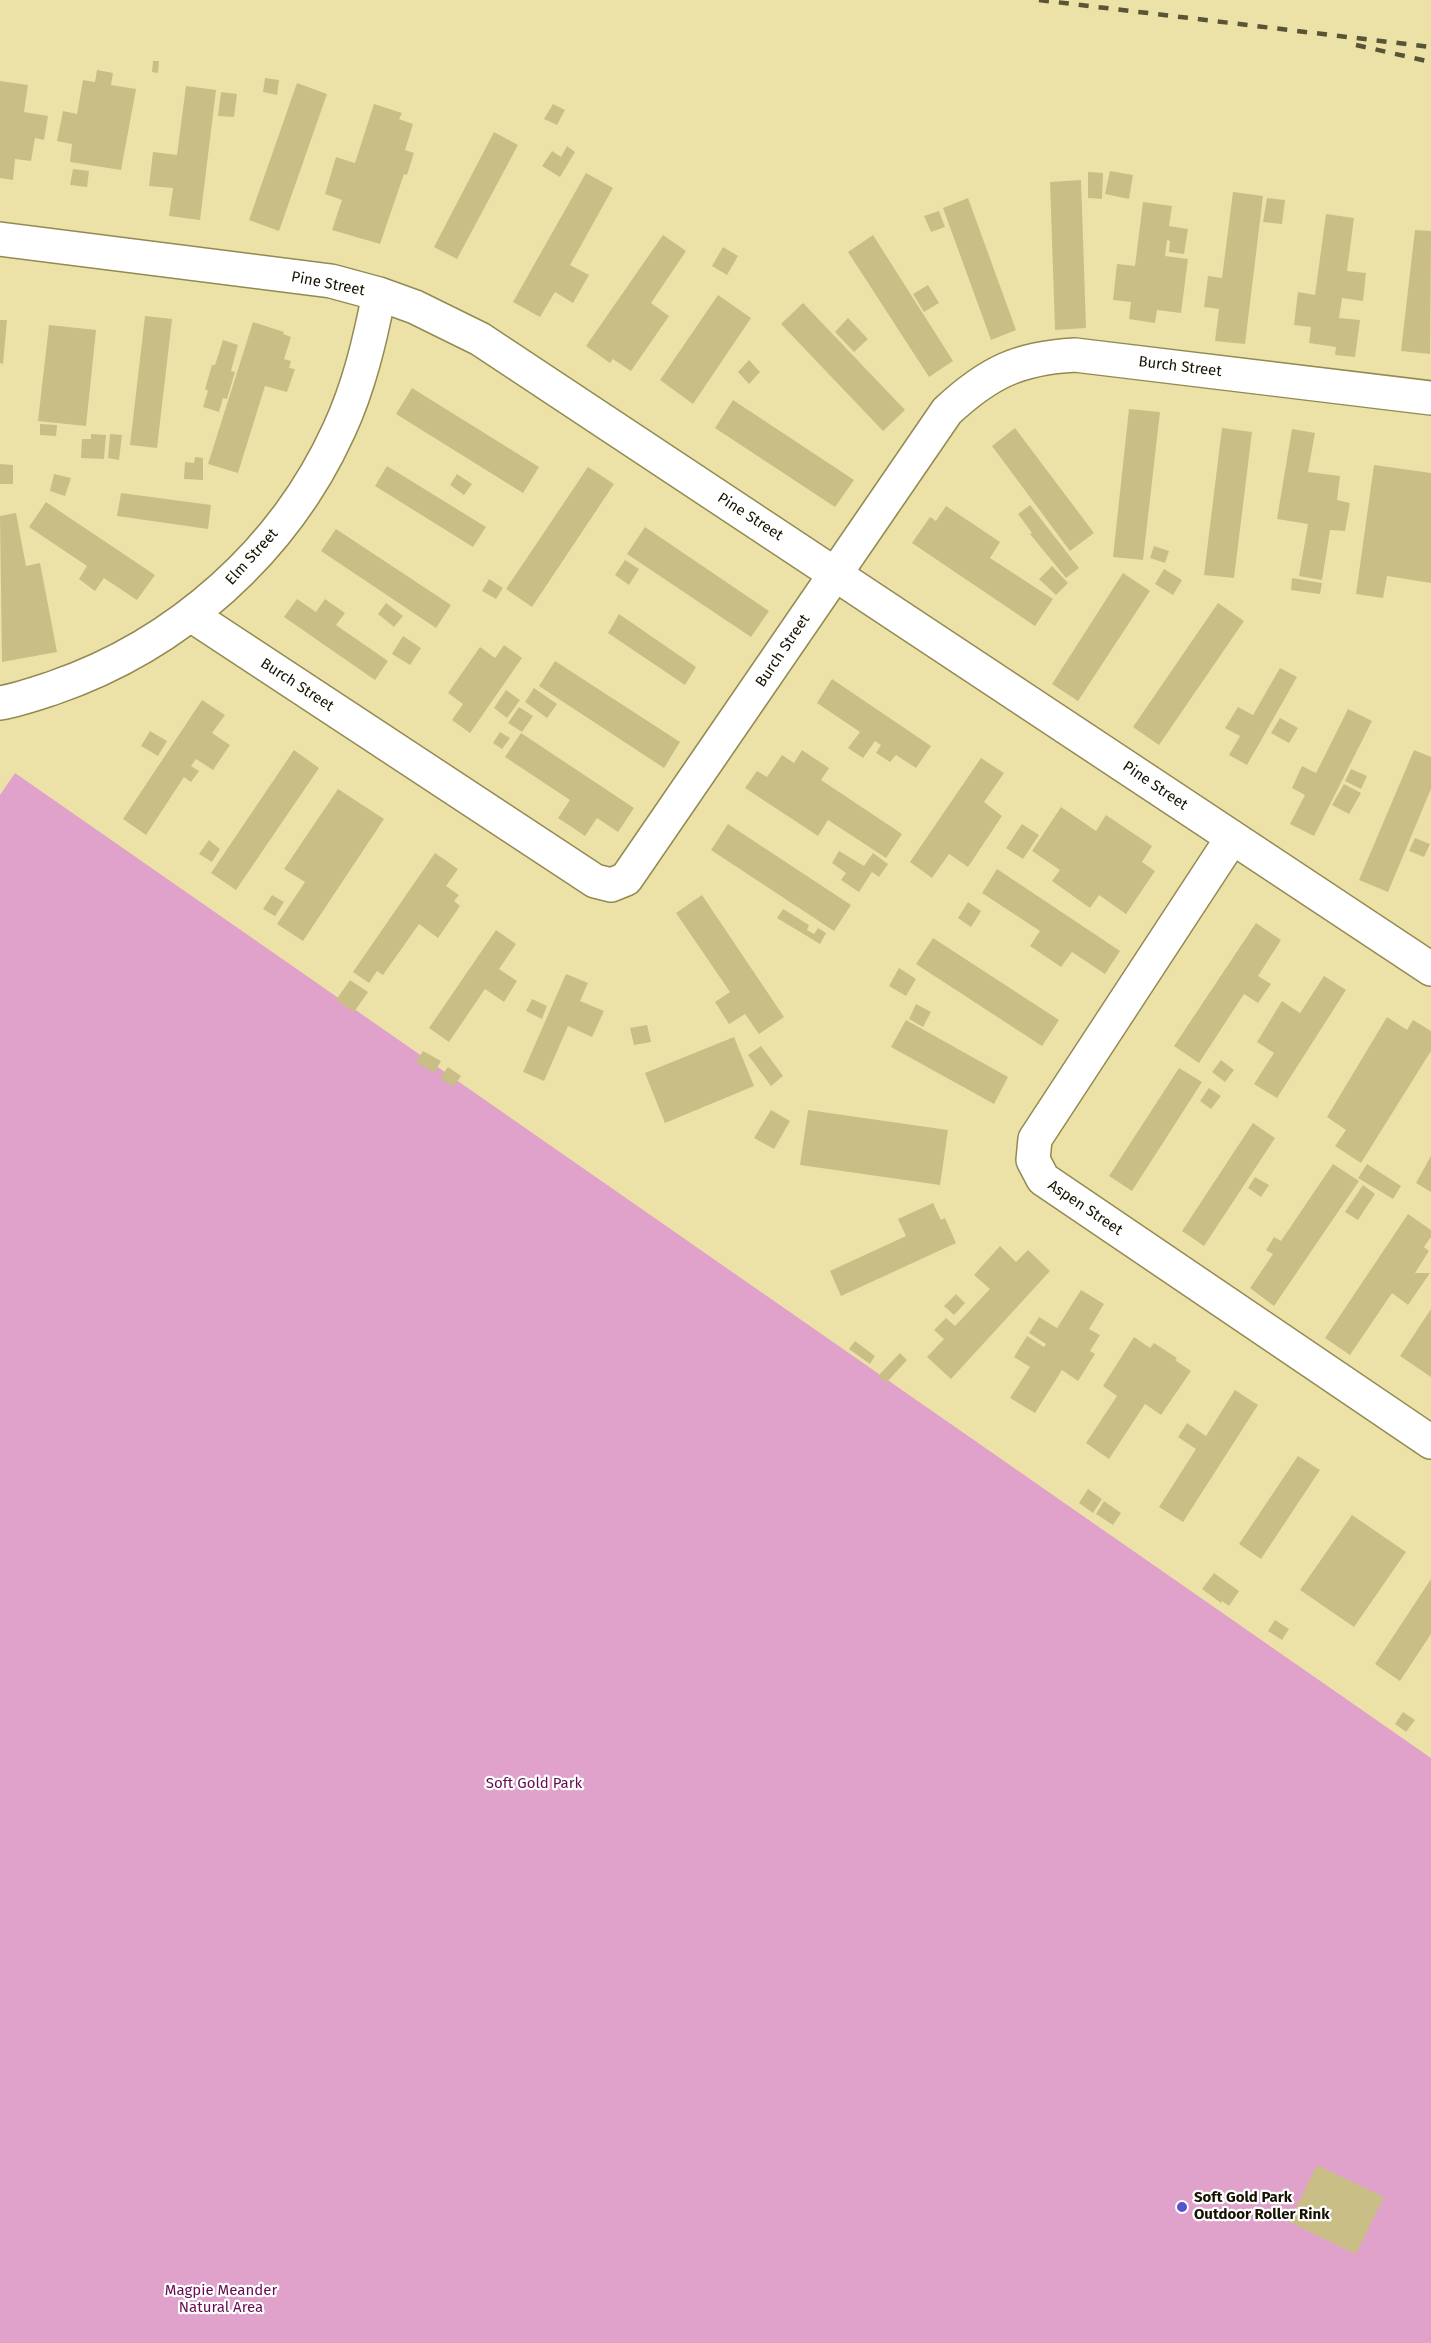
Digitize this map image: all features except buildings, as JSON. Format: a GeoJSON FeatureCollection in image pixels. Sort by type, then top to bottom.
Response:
{"type":"FeatureCollection","features":[{"type":"Feature","properties":{"kind":"street","name":"Pine Street"},"geometry":{"type":"LineString","coordinates":[[0,239],[331,281],[379,294],[415,308],[480,339],[1431,969]]}},
{"type":"Feature","properties":{"kind":"street","name":"Elm Street"},"geometry":{"type":"LineString","coordinates":[[0,703],[16,700],[84,677],[134,653],[191,615],[224,588],[262,549],[309,487],[340,429],[368,350],[379,294]]}},
{"type":"Feature","properties":{"kind":"street","name":"Burch Street"},"geometry":{"type":"LineString","coordinates":[[191,615],[595,881],[610,885],[627,879],[946,411],[971,388],[1009,366],[1047,357],[1075,355],[1431,398]]}},
{"type":"Feature","properties":{"kind":"street","name":"Aspen Street"},"geometry":{"type":"LineString","coordinates":[[1232,838],[1035,1139],[1033,1160],[1043,1179],[1431,1442]]}},
{"type":"Feature","properties":{"kind":"green space","name":"Soft Gold Park"},"geometry":{"type":"Polygon","coordinates":[[[15,773],[1431,1758],[1431,2343],[0,2343],[0,795],[15,773]]]}},
{"type":"Feature","properties":{"kind":"railway"},"geometry":{"type":"LineString","coordinates":[[1039,0],[1431,47]]}},
{"type":"Feature","properties":{"kind":"railway"},"geometry":{"type":"LineString","coordinates":[[1356,45],[1431,62]]}},
{"type":"Feature","properties":{"kind":"place","name":"Soft Gold Park Outdoor Roller Rink"},"geometry":{"type":"Point","coordinates":[1182,2207]}},
{"type":"Feature","properties":{"kind":"park label","name":"Magpie Meander Natural Area"},"geometry":{"type":"Point","coordinates":[221,2300]}}]}
